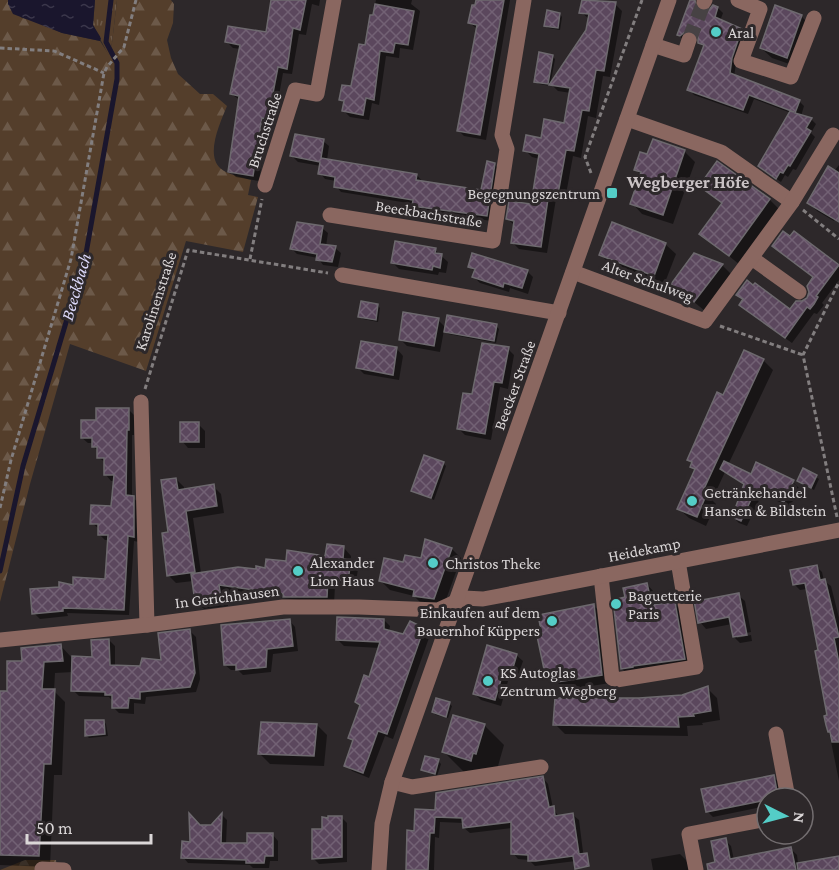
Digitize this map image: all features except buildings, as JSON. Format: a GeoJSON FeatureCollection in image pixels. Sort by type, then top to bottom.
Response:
{"type":"FeatureCollection","features":[{"type":"Feature","properties":{"kind":"street","name":"Bruchstraße"},"geometry":{"type":"LineString","coordinates":[[265,185],[295,90],[317,94],[334,0]]}},
{"type":"Feature","properties":{"kind":"street","name":"Beeckbachstraße"},"geometry":{"type":"LineString","coordinates":[[330,215],[493,241],[507,149],[502,135],[524,0]]}},
{"type":"Feature","properties":{"kind":"street","name":"Beecker Straße"},"geometry":{"type":"LineString","coordinates":[[379,870],[382,824],[392,782],[669,0]]}},
{"type":"Feature","properties":{"kind":"street"},"geometry":{"type":"LineString","coordinates":[[738,0],[760,9],[741,61],[791,77],[814,18]]}},
{"type":"Feature","properties":{"kind":"street"},"geometry":{"type":"LineString","coordinates":[[653,45],[684,55],[689,40]]}},
{"type":"Feature","properties":{"kind":"street"},"geometry":{"type":"LineString","coordinates":[[627,119],[721,152],[792,202]]}},
{"type":"Feature","properties":{"kind":"street","name":"Alter Schulweg"},"geometry":{"type":"LineString","coordinates":[[573,272],[705,321],[753,259],[792,202],[833,135]]}},
{"type":"Feature","properties":{"kind":"street"},"geometry":{"type":"LineString","coordinates":[[753,259],[799,292]]}},
{"type":"Feature","properties":{"kind":"street"},"geometry":{"type":"LineString","coordinates":[[342,275],[559,313]]}},
{"type":"Feature","properties":{"kind":"street"},"geometry":{"type":"LineString","coordinates":[[141,402],[147,626]]}},
{"type":"Feature","properties":{"kind":"street","name":"Heidekamp"},"geometry":{"type":"LineString","coordinates":[[456,601],[464,598],[500,596],[573,576],[601,576],[838,526]]}},
{"type":"Feature","properties":{"kind":"street"},"geometry":{"type":"LineString","coordinates":[[601,576],[612,678],[616,680],[696,667],[678,561]]}},
{"type":"Feature","properties":{"kind":"street","name":"In Gerichhausen"},"geometry":{"type":"LineString","coordinates":[[0,640],[147,626],[283,607],[438,610],[456,601]]}},
{"type":"Feature","properties":{"kind":"street"},"geometry":{"type":"LineString","coordinates":[[776,734],[786,786]]}},
{"type":"Feature","properties":{"kind":"street"},"geometry":{"type":"LineString","coordinates":[[392,782],[412,786],[541,767]]}},
{"type":"Feature","properties":{"kind":"street"},"geometry":{"type":"LineString","coordinates":[[696,870],[689,834],[755,821]]}},
{"type":"Feature","properties":{"kind":"street"},"geometry":{"type":"LineString","coordinates":[[42,869],[64,870]]}},
{"type":"Feature","properties":{"kind":"path"},"geometry":{"type":"LineString","coordinates":[[0,508],[11,460],[71,259],[104,73],[124,47],[136,0]]}},
{"type":"Feature","properties":{"kind":"path"},"geometry":{"type":"LineString","coordinates":[[0,48],[54,51],[104,73]]}},
{"type":"Feature","properties":{"kind":"path","name":"Bruchstraße"},"geometry":{"type":"LineString","coordinates":[[250,259],[265,185]]}},
{"type":"Feature","properties":{"kind":"path"},"geometry":{"type":"LineString","coordinates":[[792,202],[839,239]]}},
{"type":"Feature","properties":{"kind":"path","name":"Karolinenstraße"},"geometry":{"type":"LineString","coordinates":[[141,402],[188,250],[342,275]]}},
{"type":"Feature","properties":{"kind":"path"},"geometry":{"type":"LineString","coordinates":[[838,526],[803,355],[839,282]]}},
{"type":"Feature","properties":{"kind":"path"},"geometry":{"type":"LineString","coordinates":[[705,321],[803,355]]}},
{"type":"Feature","properties":{"kind":"green space"},"geometry":{"type":"Polygon","coordinates":[[[0,0],[8,0],[8,4],[22,18],[33,20],[62,33],[100,41],[109,55],[117,0],[171,0],[174,4],[173,23],[167,40],[178,74],[200,94],[213,94],[227,106],[214,146],[216,162],[227,172],[251,180],[248,195],[258,197],[243,252],[186,241],[146,371],[70,344],[30,484],[0,602],[0,0]]]}},
{"type":"Feature","properties":{"kind":"green space"},"geometry":{"type":"Polygon","coordinates":[[[95,0],[117,0],[109,56],[93,25],[95,0]]]}},
{"type":"Feature","properties":{"kind":"green space"},"geometry":{"type":"Polygon","coordinates":[[[25,860],[56,860],[57,870],[0,870],[25,860]]]}},
{"type":"Feature","properties":{"kind":"water"},"geometry":{"type":"Polygon","coordinates":[[[8,0],[95,0],[93,25],[101,38],[100,41],[62,33],[13,14],[8,0]]]}},
{"type":"Feature","properties":{"kind":"waterway","name":"Beeckbach"},"geometry":{"type":"LineString","coordinates":[[0,571],[23,466],[85,259],[117,79],[117,63],[106,42],[111,0]]}},
{"type":"Feature","properties":{"kind":"tunnel"},"geometry":{"type":"LineString","coordinates":[[689,40],[704,2]]}},
{"type":"Feature","properties":{"kind":"place","name":"Aral"},"geometry":{"type":"Point","coordinates":[716,32]}},
{"type":"Feature","properties":{"kind":"place","name":"Begegnungszentrum"},"geometry":{"type":"Point","coordinates":[612,193]}},
{"type":"Feature","properties":{"kind":"place","name":"Getränkehandel Hansen & Bildstein"},"geometry":{"type":"Point","coordinates":[692,501]}},
{"type":"Feature","properties":{"kind":"place","name":"Christos Theke"},"geometry":{"type":"Point","coordinates":[433,563]}},
{"type":"Feature","properties":{"kind":"place","name":"Alexander Lion Haus"},"geometry":{"type":"Point","coordinates":[298,571]}},
{"type":"Feature","properties":{"kind":"place","name":"Baguetterie Paris"},"geometry":{"type":"Point","coordinates":[616,604]}},
{"type":"Feature","properties":{"kind":"place","name":"Einkaufen auf dem Bauernhof Küppers"},"geometry":{"type":"Point","coordinates":[552,621]}},
{"type":"Feature","properties":{"kind":"place","name":"KS Autoglas Zentrum Wegberg"},"geometry":{"type":"Point","coordinates":[488,681]}},
{"type":"Feature","properties":{"kind":"district","name":"Wegberger Höfe"},"geometry":{"type":"Point","coordinates":[688,182]}}]}
